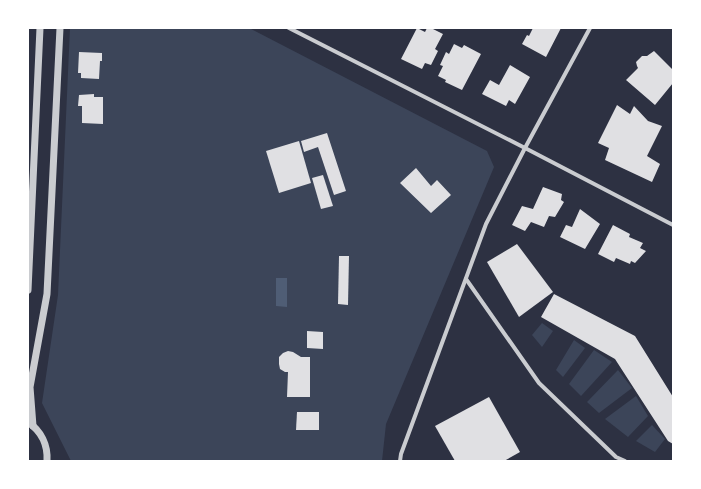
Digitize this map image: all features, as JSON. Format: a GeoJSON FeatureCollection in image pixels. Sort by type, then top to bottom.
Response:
{"type":"FeatureCollection","features":[{"type":"Feature","properties":{"kind":"street"},"geometry":{"type":"LineString","coordinates":[[28,290],[40,28]]}},
{"type":"Feature","properties":{"kind":"street"},"geometry":{"type":"LineString","coordinates":[[49,459],[46,445],[41,434],[31,424],[30,387],[47,294],[60,28]]}},
{"type":"Feature","properties":{"kind":"street"},"geometry":{"type":"LineString","coordinates":[[289,28],[673,225]]}},
{"type":"Feature","properties":{"kind":"street"},"geometry":{"type":"LineString","coordinates":[[400,461],[401,454],[486,224],[590,28]]}},
{"type":"Feature","properties":{"kind":"street"},"geometry":{"type":"LineString","coordinates":[[466,279],[540,383],[616,457],[625,461]]}},
{"type":"Feature","properties":{"kind":"shaded area"},"geometry":{"type":"Polygon","coordinates":[[[70,28],[249,28],[487,151],[494,167],[386,424],[382,461],[71,461],[42,403],[58,295],[70,28]]]}},
{"type":"Feature","properties":{"kind":"shaded area"},"geometry":{"type":"Polygon","coordinates":[[[276,278],[287,278],[287,307],[276,306],[276,278]]]}},
{"type":"Feature","properties":{"kind":"shaded area"},"geometry":{"type":"Polygon","coordinates":[[[542,323],[553,331],[542,347],[532,335],[542,323]]]}},
{"type":"Feature","properties":{"kind":"shaded area"},"geometry":{"type":"Polygon","coordinates":[[[574,340],[585,348],[563,377],[556,370],[574,340]]]}},
{"type":"Feature","properties":{"kind":"shaded area"},"geometry":{"type":"Polygon","coordinates":[[[594,350],[612,362],[581,396],[569,384],[594,350]]]}},
{"type":"Feature","properties":{"kind":"shaded area"},"geometry":{"type":"Polygon","coordinates":[[[618,370],[632,388],[599,413],[587,402],[618,370]]]}},
{"type":"Feature","properties":{"kind":"shaded area"},"geometry":{"type":"Polygon","coordinates":[[[636,396],[648,416],[628,437],[605,419],[636,396]]]}},
{"type":"Feature","properties":{"kind":"shaded area"},"geometry":{"type":"Polygon","coordinates":[[[652,425],[665,439],[655,452],[636,441],[652,425]]]}},
{"type":"Feature","properties":{"kind":"building"},"geometry":{"type":"Polygon","coordinates":[[[417,28],[425,32],[427,28],[431,28],[443,34],[435,49],[438,51],[431,65],[425,63],[422,69],[401,59],[417,28]]]}},
{"type":"Feature","properties":{"kind":"building"},"geometry":{"type":"Polygon","coordinates":[[[533,28],[561,28],[546,57],[522,44],[527,35],[529,36],[533,28]]]}},
{"type":"Feature","properties":{"kind":"building"},"geometry":{"type":"Polygon","coordinates":[[[454,44],[462,48],[464,45],[481,54],[462,90],[445,82],[446,80],[438,76],[443,66],[440,65],[446,52],[449,54],[454,44]]]}},
{"type":"Feature","properties":{"kind":"building"},"geometry":{"type":"Polygon","coordinates":[[[654,51],[673,70],[673,83],[655,105],[626,80],[638,68],[636,62],[642,56],[647,56],[654,51]]]}},
{"type":"Feature","properties":{"kind":"building"},"geometry":{"type":"Polygon","coordinates":[[[79,52],[102,53],[99,79],[81,78],[81,73],[78,73],[79,52]]]}},
{"type":"Feature","properties":{"kind":"building"},"geometry":{"type":"Polygon","coordinates":[[[510,65],[530,77],[515,104],[509,100],[506,106],[482,94],[490,80],[499,85],[510,65]]]}},
{"type":"Feature","properties":{"kind":"building"},"geometry":{"type":"Polygon","coordinates":[[[94,94],[94,97],[103,97],[103,124],[82,123],[82,106],[78,106],[79,95],[94,94]]]}},
{"type":"Feature","properties":{"kind":"building"},"geometry":{"type":"Polygon","coordinates":[[[617,105],[630,114],[634,106],[648,121],[662,126],[647,156],[660,164],[652,182],[605,160],[609,148],[598,143],[617,105]]]}},
{"type":"Feature","properties":{"kind":"building"},"geometry":{"type":"Polygon","coordinates":[[[327,133],[346,191],[334,195],[318,147],[304,152],[301,141],[327,133]]]}},
{"type":"Feature","properties":{"kind":"building"},"geometry":{"type":"Polygon","coordinates":[[[299,141],[311,183],[279,193],[266,151],[299,141]]]}},
{"type":"Feature","properties":{"kind":"building"},"geometry":{"type":"Polygon","coordinates":[[[416,168],[431,186],[437,180],[451,195],[431,213],[400,183],[416,168]]]}},
{"type":"Feature","properties":{"kind":"building"},"geometry":{"type":"Polygon","coordinates":[[[323,175],[333,206],[321,209],[312,178],[323,175]]]}},
{"type":"Feature","properties":{"kind":"building"},"geometry":{"type":"Polygon","coordinates":[[[543,187],[562,194],[561,200],[564,202],[555,217],[549,216],[544,227],[531,222],[525,231],[512,225],[522,206],[533,209],[543,187]]]}},
{"type":"Feature","properties":{"kind":"building"},"geometry":{"type":"Polygon","coordinates":[[[580,209],[600,224],[585,249],[560,237],[566,225],[572,227],[580,209]]]}},
{"type":"Feature","properties":{"kind":"building"},"geometry":{"type":"Polygon","coordinates":[[[613,225],[630,234],[629,237],[643,243],[640,248],[646,251],[635,263],[631,261],[630,264],[616,258],[614,262],[598,254],[613,225]]]}},
{"type":"Feature","properties":{"kind":"building"},"geometry":{"type":"Polygon","coordinates":[[[517,244],[553,292],[519,317],[487,262],[517,244]]]}},
{"type":"Feature","properties":{"kind":"building"},"geometry":{"type":"Polygon","coordinates":[[[339,256],[349,256],[348,305],[338,304],[339,256]]]}},
{"type":"Feature","properties":{"kind":"building"},"geometry":{"type":"Polygon","coordinates":[[[554,294],[635,336],[673,397],[673,444],[668,441],[615,359],[541,317],[554,294]]]}},
{"type":"Feature","properties":{"kind":"building"},"geometry":{"type":"Polygon","coordinates":[[[307,331],[323,332],[323,349],[307,348],[307,331]]]}},
{"type":"Feature","properties":{"kind":"building"},"geometry":{"type":"Polygon","coordinates":[[[288,351],[301,357],[310,357],[310,397],[287,397],[288,372],[280,369],[279,357],[288,351]]]}},
{"type":"Feature","properties":{"kind":"building"},"geometry":{"type":"Polygon","coordinates":[[[489,397],[520,452],[504,461],[455,461],[435,426],[489,397]]]}},
{"type":"Feature","properties":{"kind":"building"},"geometry":{"type":"Polygon","coordinates":[[[297,412],[319,412],[319,430],[296,430],[297,412]]]}}]}
